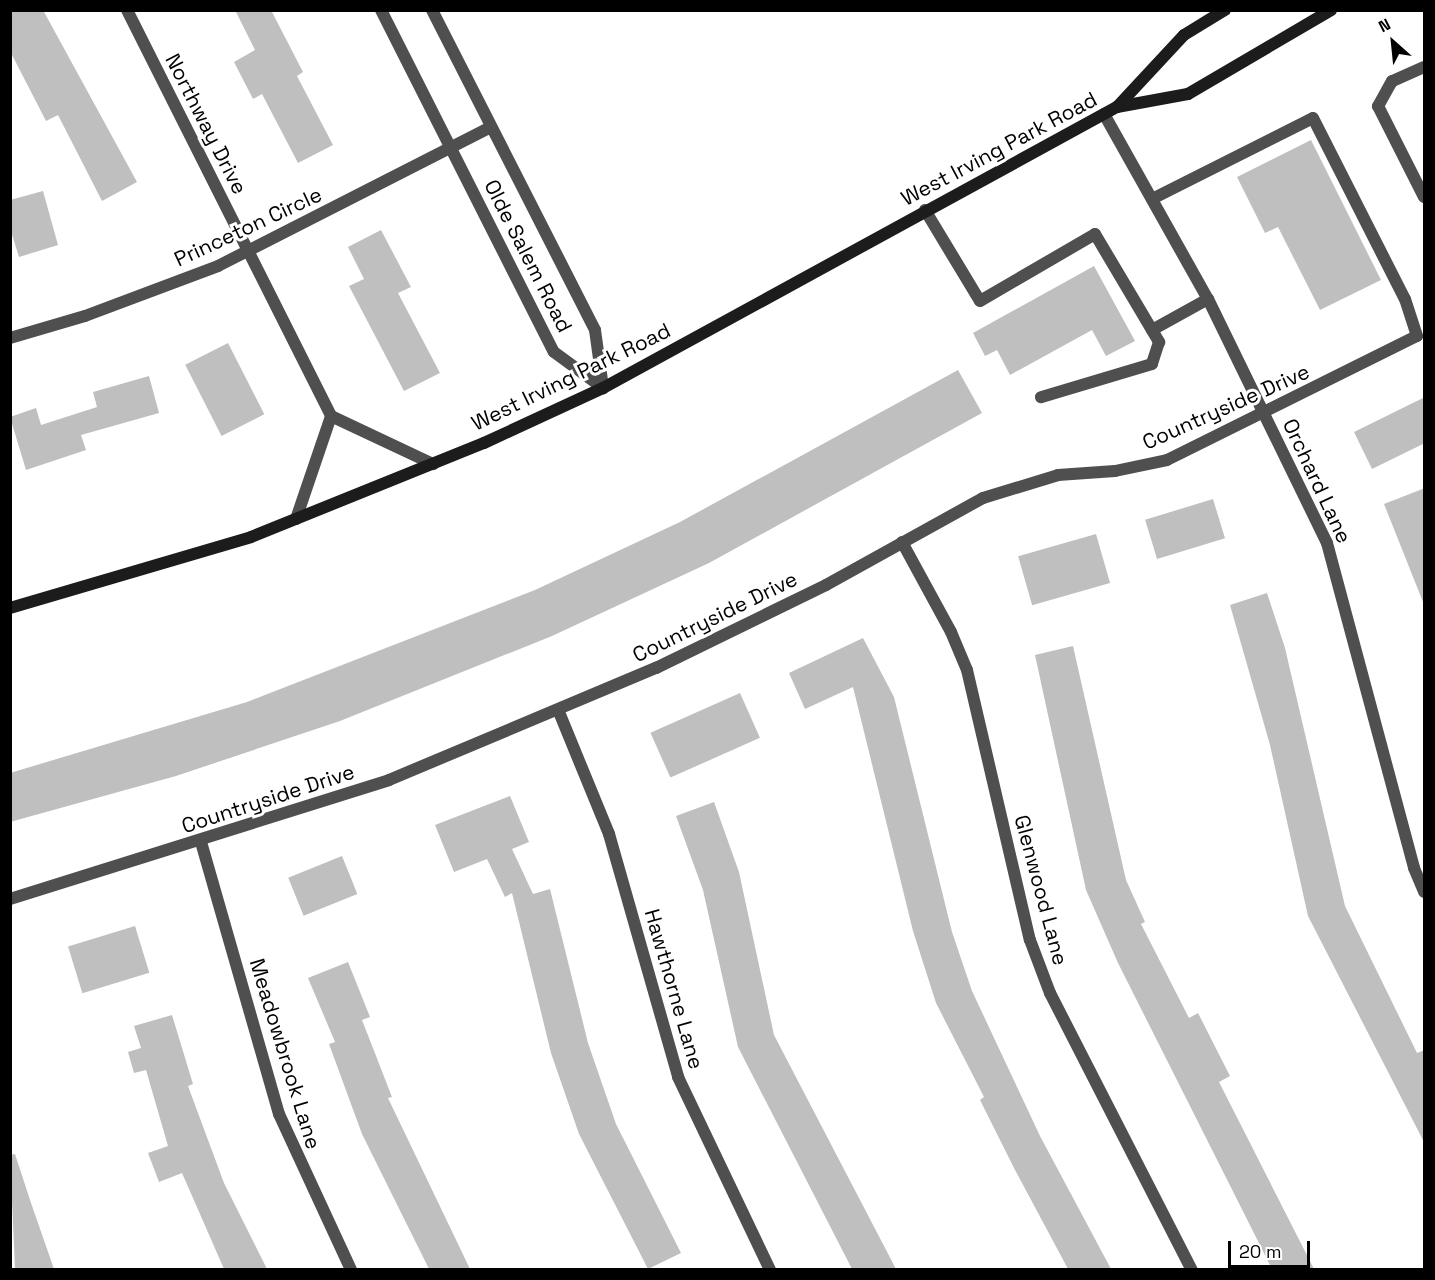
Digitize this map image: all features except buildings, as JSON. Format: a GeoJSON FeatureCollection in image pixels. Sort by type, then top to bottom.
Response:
{"type":"FeatureCollection","features":[{"type":"Feature","properties":{"kind":"main road","name":"West Irving Park Road"},"geometry":{"type":"LineString","coordinates":[[1117,107],[1184,35],[1225,10]]}},
{"type":"Feature","properties":{"kind":"main road","name":"West Irving Park Road"},"geometry":{"type":"LineString","coordinates":[[10,608],[157,568],[296,519],[433,464],[603,388],[1117,107],[1188,94],[1331,10]]}},
{"type":"Feature","properties":{"kind":"street","name":"Northway Drive"},"geometry":{"type":"LineString","coordinates":[[127,10],[331,416]]}},
{"type":"Feature","properties":{"kind":"street","name":"Olde Salem Road"},"geometry":{"type":"LineString","coordinates":[[381,10],[554,352],[603,388]]}},
{"type":"Feature","properties":{"kind":"street","name":"Olde Salem Road"},"geometry":{"type":"LineString","coordinates":[[432,10],[595,330],[603,388]]}},
{"type":"Feature","properties":{"kind":"street"},"geometry":{"type":"LineString","coordinates":[[1425,67],[1392,81],[1378,106],[1425,197]]}},
{"type":"Feature","properties":{"kind":"street","name":"Orchard Lane"},"geometry":{"type":"LineString","coordinates":[[1104,114],[1208,299],[1326,543],[1344,597],[1413,868],[1425,892]]}},
{"type":"Feature","properties":{"kind":"street","name":"Countryside Drive"},"geometry":{"type":"LineString","coordinates":[[10,899],[201,842],[389,780],[559,712],[742,627],[902,542],[1018,484],[1167,460],[1265,415],[1417,336],[1405,299],[1313,118],[1152,199]]}},
{"type":"Feature","properties":{"kind":"street","name":"Princeton Circle"},"geometry":{"type":"LineString","coordinates":[[10,338],[85,316],[249,252],[491,127]]}},
{"type":"Feature","properties":{"kind":"street"},"geometry":{"type":"LineString","coordinates":[[925,210],[980,301],[1095,234],[1159,342],[1152,364],[1041,397]]}},
{"type":"Feature","properties":{"kind":"street"},"geometry":{"type":"LineString","coordinates":[[1152,330],[1208,299]]}},
{"type":"Feature","properties":{"kind":"street"},"geometry":{"type":"LineString","coordinates":[[296,519],[331,416],[433,464]]}},
{"type":"Feature","properties":{"kind":"street","name":"Glenwood Lane"},"geometry":{"type":"LineString","coordinates":[[902,542],[951,632],[967,670],[1030,939],[1050,993],[1192,1269]]}},
{"type":"Feature","properties":{"kind":"street","name":"Hawthorne Lane"},"geometry":{"type":"LineString","coordinates":[[559,712],[609,834],[678,1077],[770,1269]]}},
{"type":"Feature","properties":{"kind":"street","name":"Meadowbrook Lane"},"geometry":{"type":"LineString","coordinates":[[201,842],[279,1114],[351,1269]]}}]}
